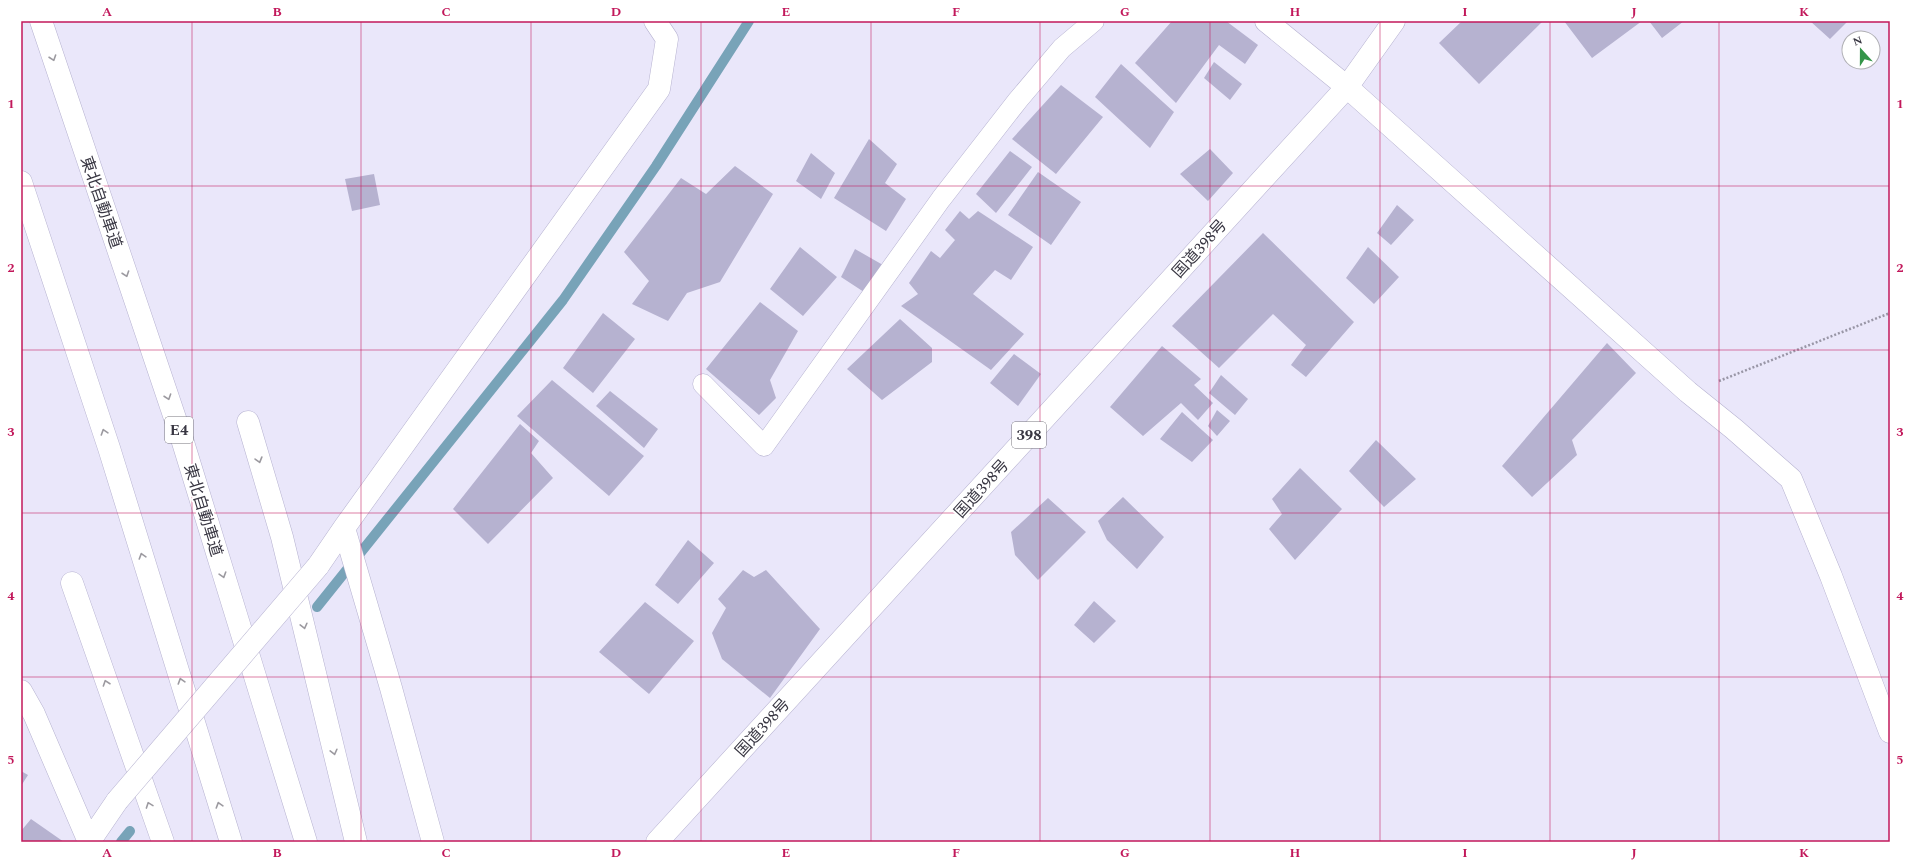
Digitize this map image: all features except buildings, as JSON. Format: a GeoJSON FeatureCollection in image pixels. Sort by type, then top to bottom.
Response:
{"type":"FeatureCollection","features":[{"type":"Feature","properties":{"kind":"main road","name":"東北自動車道"},"geometry":{"type":"LineString","coordinates":[[41,21],[182,440],[306,842]]}},
{"type":"Feature","properties":{"kind":"main road"},"geometry":{"type":"LineString","coordinates":[[89,842],[116,801],[318,566],[659,89],[667,39],[655,21]]}},
{"type":"Feature","properties":{"kind":"main road"},"geometry":{"type":"LineString","coordinates":[[1266,21],[1347,87],[1688,392],[1734,429],[1791,480],[1831,576],[1890,732]]}},
{"type":"Feature","properties":{"kind":"main road","name":"国道398号"},"geometry":{"type":"LineString","coordinates":[[657,842],[1347,87],[1394,21]]}},
{"type":"Feature","properties":{"kind":"main road"},"geometry":{"type":"LineString","coordinates":[[21,182],[111,456],[231,842]]}},
{"type":"Feature","properties":{"kind":"main road"},"geometry":{"type":"LineString","coordinates":[[248,422],[282,537],[356,842]]}},
{"type":"Feature","properties":{"kind":"main road"},"geometry":{"type":"LineString","coordinates":[[344,528],[391,688],[433,842]]}},
{"type":"Feature","properties":{"kind":"main road"},"geometry":{"type":"LineString","coordinates":[[72,583],[163,842]]}},
{"type":"Feature","properties":{"kind":"main road"},"geometry":{"type":"LineString","coordinates":[[21,691],[34,714],[89,842]]}},
{"type":"Feature","properties":{"kind":"lane"},"geometry":{"type":"LineString","coordinates":[[702,384],[764,446],[941,199],[1018,100],[1057,54],[1094,21]]}},
{"type":"Feature","properties":{"kind":"path"},"geometry":{"type":"LineString","coordinates":[[1688,392],[1890,313]]}},
{"type":"Feature","properties":{"kind":"waterway"},"geometry":{"type":"LineString","coordinates":[[317,607],[563,300],[656,166],[749,21]]}},
{"type":"Feature","properties":{"kind":"waterway"},"geometry":{"type":"LineString","coordinates":[[121,842],[130,831]]}}]}
